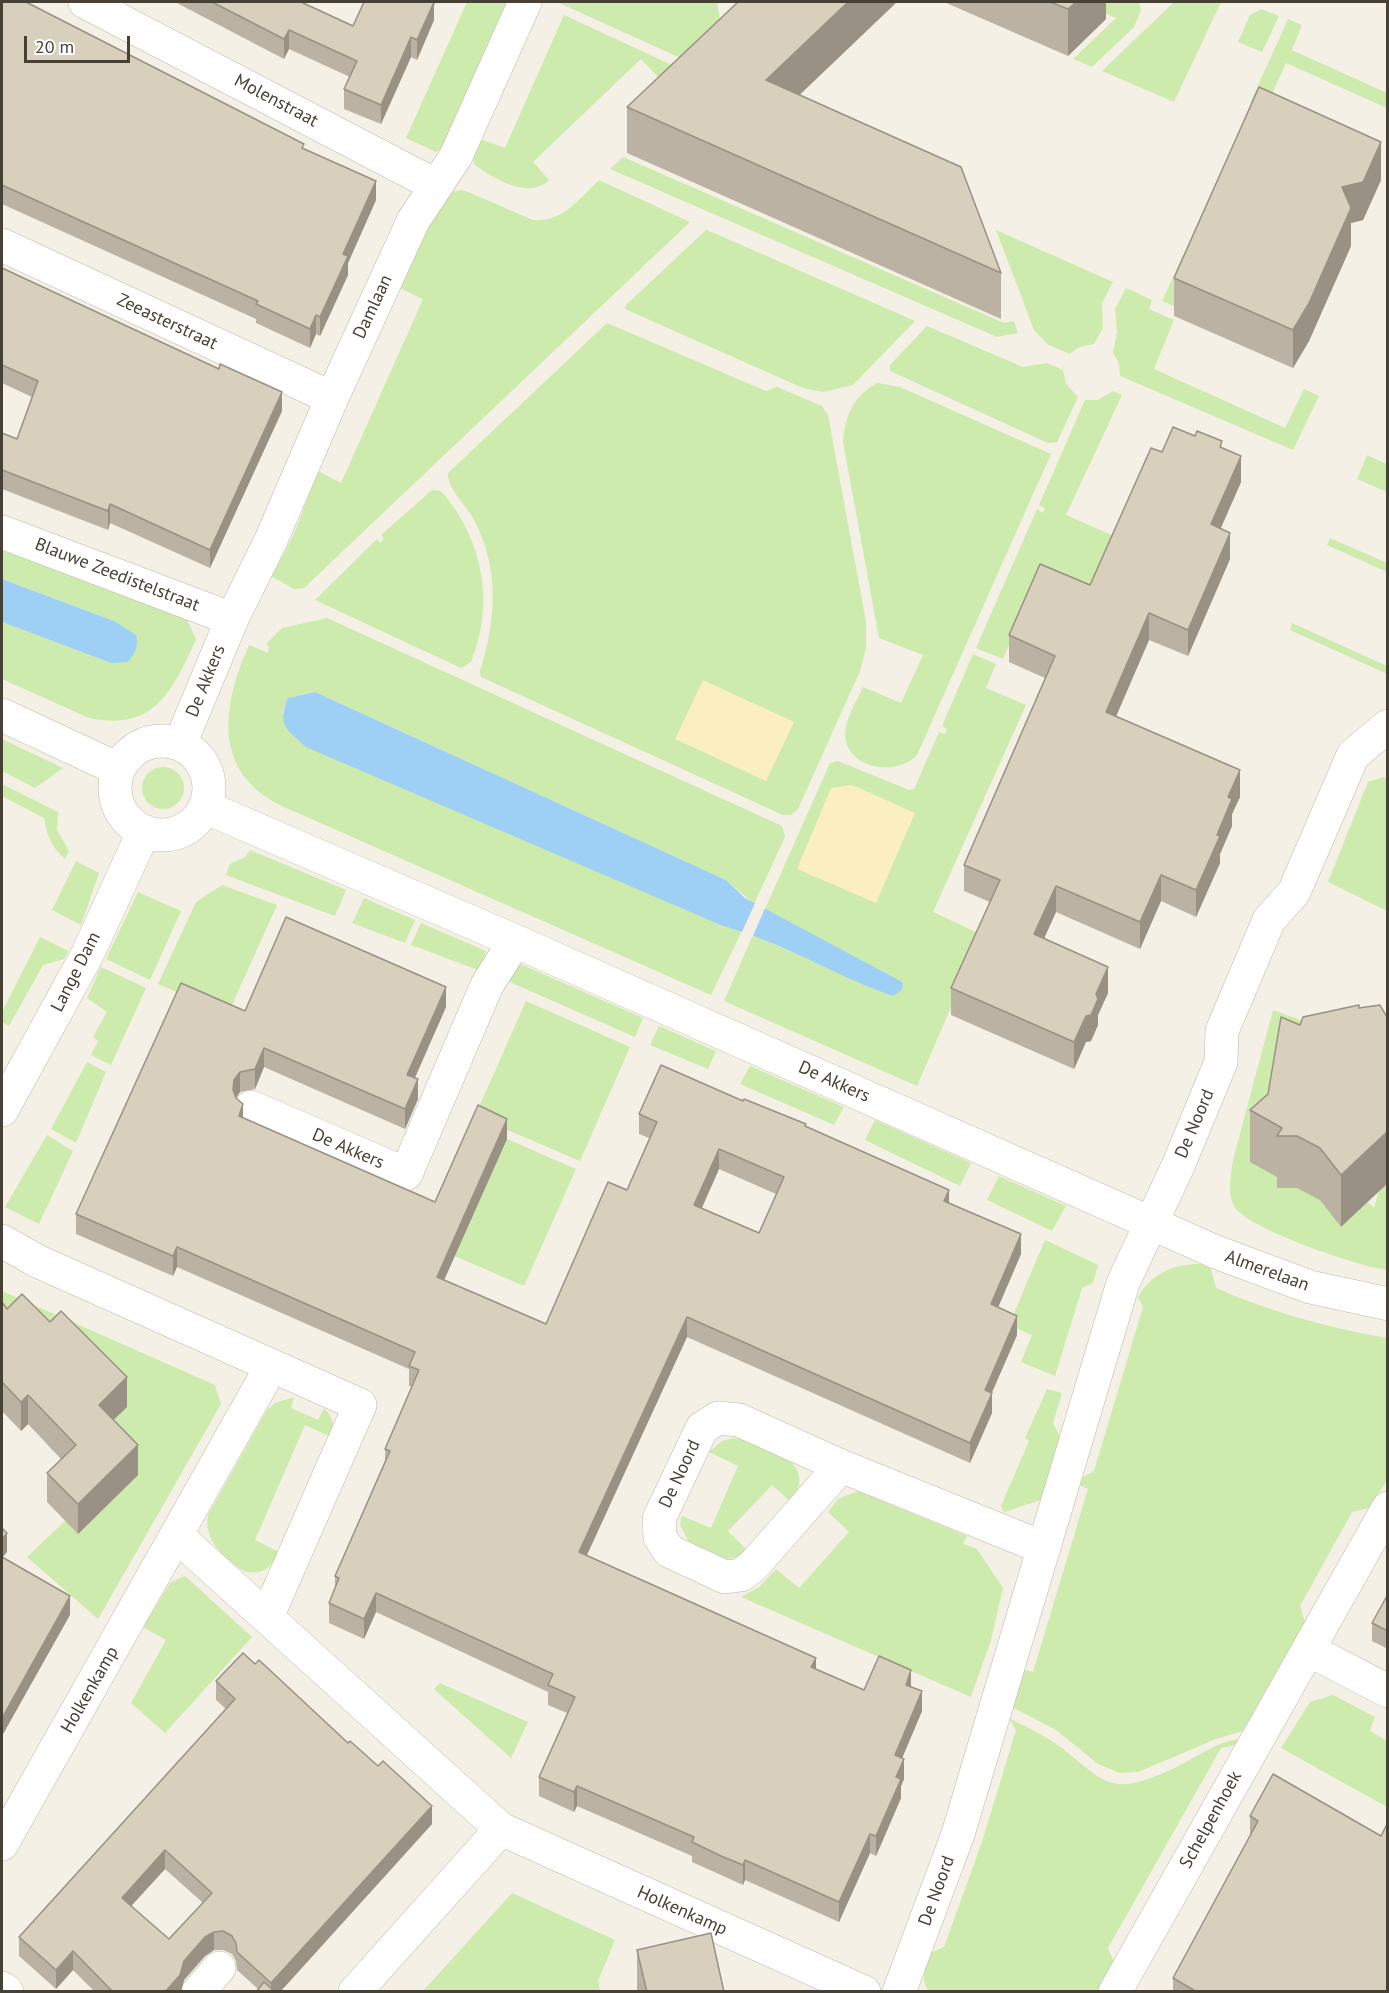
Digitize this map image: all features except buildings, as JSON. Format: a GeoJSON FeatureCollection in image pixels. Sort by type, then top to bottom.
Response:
{"type":"FeatureCollection","features":[{"type":"Feature","properties":{"kind":"street","name":"Molenstraat"},"geometry":{"type":"LineString","coordinates":[[85,2],[435,185]]}},
{"type":"Feature","properties":{"kind":"street","name":"Damlaan"},"geometry":{"type":"LineString","coordinates":[[232,619],[271,540],[332,398],[413,221],[456,156],[525,2]]}},
{"type":"Feature","properties":{"kind":"street","name":"Zeeasterstraat"},"geometry":{"type":"LineString","coordinates":[[2,245],[332,398]]}},
{"type":"Feature","properties":{"kind":"street","name":"Blauwe Zeedistelstraat"},"geometry":{"type":"LineString","coordinates":[[2,532],[232,619]]}},
{"type":"Feature","properties":{"kind":"street","name":"De Akkers"},"geometry":{"type":"LineString","coordinates":[[180,744],[232,619]]}},
{"type":"Feature","properties":{"kind":"street"},"geometry":{"type":"LineString","coordinates":[[2,714],[118,770]]}},
{"type":"Feature","properties":{"kind":"street","name":"De Noord"},"geometry":{"type":"LineString","coordinates":[[898,1992],[958,1834],[1124,1283],[1221,1062],[1222,1031],[1269,920],[1294,892],[1353,755],[1388,726]]}},
{"type":"Feature","properties":{"kind":"street"},"geometry":{"type":"LineString","coordinates":[[156,741],[180,744],[191,750],[206,770],[209,795],[205,807],[194,821],[180,831],[156,834],[144,831],[133,825],[118,805],[115,781],[118,770],[134,750],[144,744],[156,741]]}},
{"type":"Feature","properties":{"kind":"street","name":"De Akkers"},"geometry":{"type":"LineString","coordinates":[[205,807],[516,941],[1152,1223]]}},
{"type":"Feature","properties":{"kind":"street","name":"Lange Dam"},"geometry":{"type":"LineString","coordinates":[[2,1110],[87,955],[144,831]]}},
{"type":"Feature","properties":{"kind":"street","name":"De Akkers"},"geometry":{"type":"LineString","coordinates":[[251,1107],[406,1174],[487,985],[516,941]]}},
{"type":"Feature","properties":{"kind":"street","name":"Almerelaan"},"geometry":{"type":"LineString","coordinates":[[1152,1223],[1272,1275],[1310,1287],[1388,1304]]}},
{"type":"Feature","properties":{"kind":"street"},"geometry":{"type":"LineString","coordinates":[[2,1241],[38,1261],[360,1405],[268,1615]]}},
{"type":"Feature","properties":{"kind":"street","name":"Holkenkamp"},"geometry":{"type":"LineString","coordinates":[[2,1844],[271,1367]]}},
{"type":"Feature","properties":{"kind":"street","name":"De Noord"},"geometry":{"type":"LineString","coordinates":[[841,1466],[753,1566],[741,1575],[725,1577],[669,1551],[660,1537],[659,1519],[702,1428],[718,1418],[739,1420],[841,1466],[1044,1548]]}},
{"type":"Feature","properties":{"kind":"street","name":"Schelpenhoek"},"geometry":{"type":"LineString","coordinates":[[1115,1992],[1388,1508]]}},
{"type":"Feature","properties":{"kind":"street","name":"Holkenkamp"},"geometry":{"type":"LineString","coordinates":[[177,1535],[268,1615],[501,1829],[864,1992]]}},
{"type":"Feature","properties":{"kind":"street"},"geometry":{"type":"LineString","coordinates":[[1309,1650],[1388,1691]]}},
{"type":"Feature","properties":{"kind":"street"},"geometry":{"type":"LineString","coordinates":[[355,1992],[501,1829]]}},
{"type":"Feature","properties":{"kind":"street"},"geometry":{"type":"LineString","coordinates":[[2,1988],[7,1992]]}},
{"type":"Feature","properties":{"kind":"green space"},"geometry":{"type":"Polygon","coordinates":[[[467,2],[508,2],[442,148],[436,152],[406,138],[467,2]]]}},
{"type":"Feature","properties":{"kind":"green space"},"geometry":{"type":"Polygon","coordinates":[[[557,2],[717,2],[720,19],[687,61],[557,2]]]}},
{"type":"Feature","properties":{"kind":"green space"},"geometry":{"type":"Polygon","coordinates":[[[1079,2],[1139,2],[1141,10],[1134,27],[1092,67],[1073,59],[1116,18],[1079,2]]]}},
{"type":"Feature","properties":{"kind":"green space"},"geometry":{"type":"Polygon","coordinates":[[[1174,2],[1221,2],[1174,102],[1102,71],[1174,2]]]}},
{"type":"Feature","properties":{"kind":"green space"},"geometry":{"type":"Polygon","coordinates":[[[1261,9],[1279,16],[1262,52],[1238,42],[1250,15],[1261,9]]]}},
{"type":"Feature","properties":{"kind":"green space"},"geometry":{"type":"Polygon","coordinates":[[[564,15],[672,65],[658,77],[641,59],[533,162],[549,180],[541,186],[522,188],[491,176],[474,164],[473,155],[480,139],[505,148],[564,15]]]}},
{"type":"Feature","properties":{"kind":"green space"},"geometry":{"type":"Polygon","coordinates":[[[1288,19],[1302,25],[1292,50],[1387,93],[1387,108],[1286,63],[1265,110],[1250,103],[1288,19]]]}},
{"type":"Feature","properties":{"kind":"green space"},"geometry":{"type":"Polygon","coordinates":[[[623,157],[1004,323],[1014,321],[1018,333],[997,337],[610,169],[623,157]]]}},
{"type":"Feature","properties":{"kind":"green space"},"geometry":{"type":"Polygon","coordinates":[[[599,180],[690,222],[304,588],[294,589],[271,576],[298,525],[316,470],[341,483],[423,299],[398,287],[430,218],[448,193],[462,190],[533,220],[543,220],[561,214],[599,180]]]}},
{"type":"Feature","properties":{"kind":"green space"},"geometry":{"type":"Polygon","coordinates":[[[1214,187],[1227,193],[1176,307],[1162,301],[1214,187]]]}},
{"type":"Feature","properties":{"kind":"green space"},"geometry":{"type":"Polygon","coordinates":[[[707,229],[915,321],[853,385],[823,392],[803,388],[625,309],[626,305],[707,229]]]}},
{"type":"Feature","properties":{"kind":"green space"},"geometry":{"type":"Polygon","coordinates":[[[996,230],[1113,282],[1102,303],[1103,328],[1094,344],[1079,347],[1070,354],[1047,344],[1034,330],[996,230]]]}},
{"type":"Feature","properties":{"kind":"green space"},"geometry":{"type":"Polygon","coordinates":[[[1126,288],[1152,300],[1149,309],[1174,320],[1154,369],[1285,428],[1304,389],[1319,396],[1293,450],[1120,376],[1119,363],[1113,353],[1117,332],[1115,309],[1126,288]]]}},
{"type":"Feature","properties":{"kind":"green space"},"geometry":{"type":"Polygon","coordinates":[[[607,323],[766,391],[777,387],[822,406],[828,415],[866,622],[866,648],[860,671],[798,809],[791,815],[783,815],[481,677],[480,671],[492,614],[492,576],[482,538],[474,520],[451,485],[448,473],[607,323]]]}},
{"type":"Feature","properties":{"kind":"green space"},"geometry":{"type":"Polygon","coordinates":[[[927,326],[1023,367],[1047,363],[1063,370],[1066,384],[1078,397],[1057,442],[1048,443],[890,371],[890,365],[927,326]]]}},
{"type":"Feature","properties":{"kind":"green space"},"geometry":{"type":"Polygon","coordinates":[[[877,383],[900,387],[1051,454],[917,755],[909,761],[888,767],[877,767],[858,759],[850,751],[845,734],[850,713],[863,687],[901,703],[923,655],[879,638],[843,442],[848,415],[856,401],[877,383]]]}},
{"type":"Feature","properties":{"kind":"green space"},"geometry":{"type":"Polygon","coordinates":[[[1113,391],[1122,395],[1066,515],[1114,536],[1085,603],[1037,582],[1003,659],[976,648],[1037,509],[1043,513],[1045,508],[1039,505],[1085,400],[1098,400],[1113,391]]]}},
{"type":"Feature","properties":{"kind":"green space"},"geometry":{"type":"Polygon","coordinates":[[[1367,455],[1387,464],[1387,492],[1357,479],[1367,455]]]}},
{"type":"Feature","properties":{"kind":"green space"},"geometry":{"type":"Polygon","coordinates":[[[432,490],[441,491],[467,530],[481,572],[483,595],[478,640],[471,662],[461,668],[315,600],[377,539],[380,543],[384,539],[381,535],[432,490]]]}},
{"type":"Feature","properties":{"kind":"green space"},"geometry":{"type":"Polygon","coordinates":[[[1330,538],[1387,563],[1387,572],[1327,545],[1330,538]]]}},
{"type":"Feature","properties":{"kind":"green space"},"geometry":{"type":"Polygon","coordinates":[[[2,548],[190,619],[188,622],[196,639],[179,675],[159,703],[146,713],[130,719],[112,721],[89,718],[2,679],[2,622],[111,663],[114,621],[2,579],[2,548]]]}},
{"type":"Feature","properties":{"kind":"green space"},"geometry":{"type":"Polygon","coordinates":[[[327,618],[782,826],[785,837],[754,904],[726,880],[315,692],[288,698],[282,713],[673,903],[723,926],[742,931],[711,995],[284,807],[260,793],[244,776],[234,757],[229,736],[229,714],[240,668],[249,645],[268,653],[269,647],[266,644],[282,628],[327,618]]]}},
{"type":"Feature","properties":{"kind":"green space"},"geometry":{"type":"Polygon","coordinates":[[[1292,623],[1387,666],[1387,674],[1290,630],[1292,623]]]}},
{"type":"Feature","properties":{"kind":"green space"},"geometry":{"type":"Polygon","coordinates":[[[973,654],[996,664],[986,688],[1026,705],[933,912],[982,935],[917,1086],[724,1001],[753,935],[893,996],[895,978],[765,909],[830,763],[838,761],[909,790],[914,789],[939,732],[945,734],[947,729],[942,726],[973,654]]]}},
{"type":"Feature","properties":{"kind":"green space"},"geometry":{"type":"Polygon","coordinates":[[[2,739],[63,768],[35,788],[2,771],[2,739]]]}},
{"type":"Feature","properties":{"kind":"green space"},"geometry":{"type":"Polygon","coordinates":[[[163,767],[178,773],[184,788],[178,803],[163,809],[148,803],[142,788],[148,773],[163,767]]]}},
{"type":"Feature","properties":{"kind":"green space"},"geometry":{"type":"Polygon","coordinates":[[[1383,777],[1388,779],[1387,911],[1328,882],[1368,782],[1383,777]]]}},
{"type":"Feature","properties":{"kind":"green space"},"geometry":{"type":"Polygon","coordinates":[[[2,784],[58,812],[57,830],[69,851],[65,859],[50,840],[44,818],[2,796],[2,784]]]}},
{"type":"Feature","properties":{"kind":"green space"},"geometry":{"type":"Polygon","coordinates":[[[250,850],[346,890],[335,916],[226,875],[230,864],[245,857],[250,850]]]}},
{"type":"Feature","properties":{"kind":"green space"},"geometry":{"type":"Polygon","coordinates":[[[76,861],[99,873],[81,925],[52,910],[76,861]]]}},
{"type":"Feature","properties":{"kind":"green space"},"geometry":{"type":"Polygon","coordinates":[[[222,885],[277,905],[228,1014],[158,984],[196,902],[222,885]]]}},
{"type":"Feature","properties":{"kind":"green space"},"geometry":{"type":"Polygon","coordinates":[[[138,892],[181,911],[150,980],[106,959],[138,892]]]}},
{"type":"Feature","properties":{"kind":"green space"},"geometry":{"type":"Polygon","coordinates":[[[364,898],[415,920],[405,943],[352,923],[364,898]]]}},
{"type":"Feature","properties":{"kind":"green space"},"geometry":{"type":"Polygon","coordinates":[[[421,923],[486,951],[481,971],[411,945],[421,923]]]}},
{"type":"Feature","properties":{"kind":"green space"},"geometry":{"type":"Polygon","coordinates":[[[40,937],[68,951],[64,959],[43,965],[9,1026],[2,1022],[2,1012],[40,937]]]}},
{"type":"Feature","properties":{"kind":"green space"},"geometry":{"type":"Polygon","coordinates":[[[518,963],[643,1018],[635,1037],[505,980],[518,963]]]}},
{"type":"Feature","properties":{"kind":"green space"},"geometry":{"type":"Polygon","coordinates":[[[101,967],[146,988],[111,1065],[91,1055],[98,1041],[93,1037],[107,1012],[87,998],[101,967]]]}},
{"type":"Feature","properties":{"kind":"green space"},"geometry":{"type":"Polygon","coordinates":[[[526,1001],[630,1047],[580,1161],[475,1116],[526,1001]]]}},
{"type":"Feature","properties":{"kind":"green space"},"geometry":{"type":"Polygon","coordinates":[[[1273,1010],[1317,1026],[1277,1092],[1268,1091],[1274,1108],[1282,1179],[1318,1194],[1341,1227],[1368,1202],[1374,1208],[1379,1191],[1387,1183],[1387,1270],[1354,1262],[1281,1236],[1243,1215],[1234,1206],[1230,1190],[1233,1160],[1273,1010]]]}},
{"type":"Feature","properties":{"kind":"green space"},"geometry":{"type":"Polygon","coordinates":[[[659,1026],[716,1051],[708,1069],[650,1045],[659,1026]]]}},
{"type":"Feature","properties":{"kind":"green space"},"geometry":{"type":"Polygon","coordinates":[[[87,1062],[106,1072],[76,1143],[51,1129],[87,1062]]]}},
{"type":"Feature","properties":{"kind":"green space"},"geometry":{"type":"Polygon","coordinates":[[[750,1066],[844,1107],[834,1125],[740,1084],[750,1066]]]}},
{"type":"Feature","properties":{"kind":"green space"},"geometry":{"type":"Polygon","coordinates":[[[875,1120],[971,1163],[960,1186],[865,1140],[875,1120]]]}},
{"type":"Feature","properties":{"kind":"green space"},"geometry":{"type":"Polygon","coordinates":[[[47,1135],[73,1151],[39,1224],[5,1207],[47,1135]]]}},
{"type":"Feature","properties":{"kind":"green space"},"geometry":{"type":"Polygon","coordinates":[[[507,1139],[576,1169],[524,1286],[455,1256],[507,1139]]]}},
{"type":"Feature","properties":{"kind":"green space"},"geometry":{"type":"Polygon","coordinates":[[[999,1176],[1066,1206],[1052,1231],[987,1200],[999,1176]]]}},
{"type":"Feature","properties":{"kind":"green space"},"geometry":{"type":"Polygon","coordinates":[[[1045,1240],[1098,1265],[1093,1283],[1082,1288],[1055,1376],[1021,1362],[1032,1335],[1009,1325],[1045,1240]]]}},
{"type":"Feature","properties":{"kind":"green space"},"geometry":{"type":"Polygon","coordinates":[[[1202,1264],[1211,1269],[1216,1288],[1237,1297],[1300,1318],[1387,1338],[1387,1480],[1369,1508],[1352,1512],[1300,1606],[1305,1622],[1243,1731],[1216,1739],[1138,1772],[1120,1773],[1098,1764],[1056,1730],[1012,1707],[1023,1669],[1033,1672],[1088,1489],[1079,1485],[1081,1478],[1094,1471],[1143,1307],[1138,1297],[1150,1281],[1158,1275],[1174,1267],[1202,1264]]]}},
{"type":"Feature","properties":{"kind":"green space"},"geometry":{"type":"Polygon","coordinates":[[[2,1291],[215,1385],[221,1404],[98,1619],[27,1557],[65,1521],[138,1475],[2,1332],[2,1291]]]}},
{"type":"Feature","properties":{"kind":"green space"},"geometry":{"type":"Polygon","coordinates":[[[1047,1389],[1062,1393],[1053,1423],[1060,1437],[1041,1500],[1004,1512],[1001,1506],[1029,1441],[1025,1438],[1047,1389]]]}},
{"type":"Feature","properties":{"kind":"green space"},"geometry":{"type":"Polygon","coordinates":[[[294,1397],[291,1408],[318,1420],[324,1408],[332,1421],[331,1437],[305,1425],[255,1540],[279,1552],[266,1569],[252,1573],[246,1572],[230,1562],[212,1541],[207,1524],[208,1515],[267,1410],[275,1403],[294,1397]]]}},
{"type":"Feature","properties":{"kind":"green space"},"geometry":{"type":"Polygon","coordinates":[[[733,1438],[751,1442],[787,1459],[797,1470],[799,1484],[792,1503],[772,1485],[728,1531],[748,1551],[737,1558],[724,1559],[690,1544],[680,1525],[682,1516],[711,1528],[738,1466],[709,1452],[722,1441],[733,1438]]]}},
{"type":"Feature","properties":{"kind":"green space"},"geometry":{"type":"Polygon","coordinates":[[[858,1491],[967,1536],[963,1544],[977,1549],[1003,1588],[991,1640],[971,1697],[741,1597],[759,1587],[776,1569],[799,1588],[849,1532],[828,1512],[838,1499],[858,1491]]]}},
{"type":"Feature","properties":{"kind":"green space"},"geometry":{"type":"Polygon","coordinates":[[[185,1576],[252,1637],[165,1733],[131,1703],[166,1640],[143,1627],[170,1583],[185,1576]]]}},
{"type":"Feature","properties":{"kind":"green space"},"geometry":{"type":"Polygon","coordinates":[[[440,1683],[528,1722],[511,1758],[434,1689],[440,1683]]]}},
{"type":"Feature","properties":{"kind":"green space"},"geometry":{"type":"Polygon","coordinates":[[[1333,1695],[1375,1717],[1370,1731],[1387,1741],[1387,1807],[1281,1748],[1310,1702],[1333,1695]]]}},
{"type":"Feature","properties":{"kind":"green space"},"geometry":{"type":"Polygon","coordinates":[[[1009,1718],[1056,1744],[1100,1778],[1121,1784],[1149,1779],[1221,1744],[1239,1739],[1236,1745],[1221,1748],[1108,1948],[1114,1962],[1097,1991],[929,1991],[926,1986],[925,1968],[930,1953],[944,1947],[982,1842],[1016,1730],[1009,1718]]]}},
{"type":"Feature","properties":{"kind":"green space"},"geometry":{"type":"Polygon","coordinates":[[[512,1893],[615,1940],[598,1981],[600,1991],[423,1991],[512,1893]]]}},
{"type":"Feature","properties":{"kind":"sand"},"geometry":{"type":"Polygon","coordinates":[[[703,680],[794,722],[766,781],[675,739],[703,680]]]}},
{"type":"Feature","properties":{"kind":"sand"},"geometry":{"type":"Polygon","coordinates":[[[852,785],[915,813],[876,903],[797,869],[831,788],[852,785]]]}},
{"type":"Feature","properties":{"kind":"water"},"geometry":{"type":"Polygon","coordinates":[[[2,579],[114,621],[136,635],[137,646],[134,653],[128,662],[111,663],[2,622],[2,579]]]}},
{"type":"Feature","properties":{"kind":"water"},"geometry":{"type":"Polygon","coordinates":[[[315,692],[726,880],[745,898],[903,983],[902,990],[893,996],[872,988],[767,941],[723,926],[306,747],[285,726],[283,715],[288,698],[315,692]]]}},
{"type":"Feature","properties":{"kind":"pier"},"geometry":{"type":"Polygon","coordinates":[[[756,901],[766,906],[752,938],[741,934],[756,901]]]}}]}
